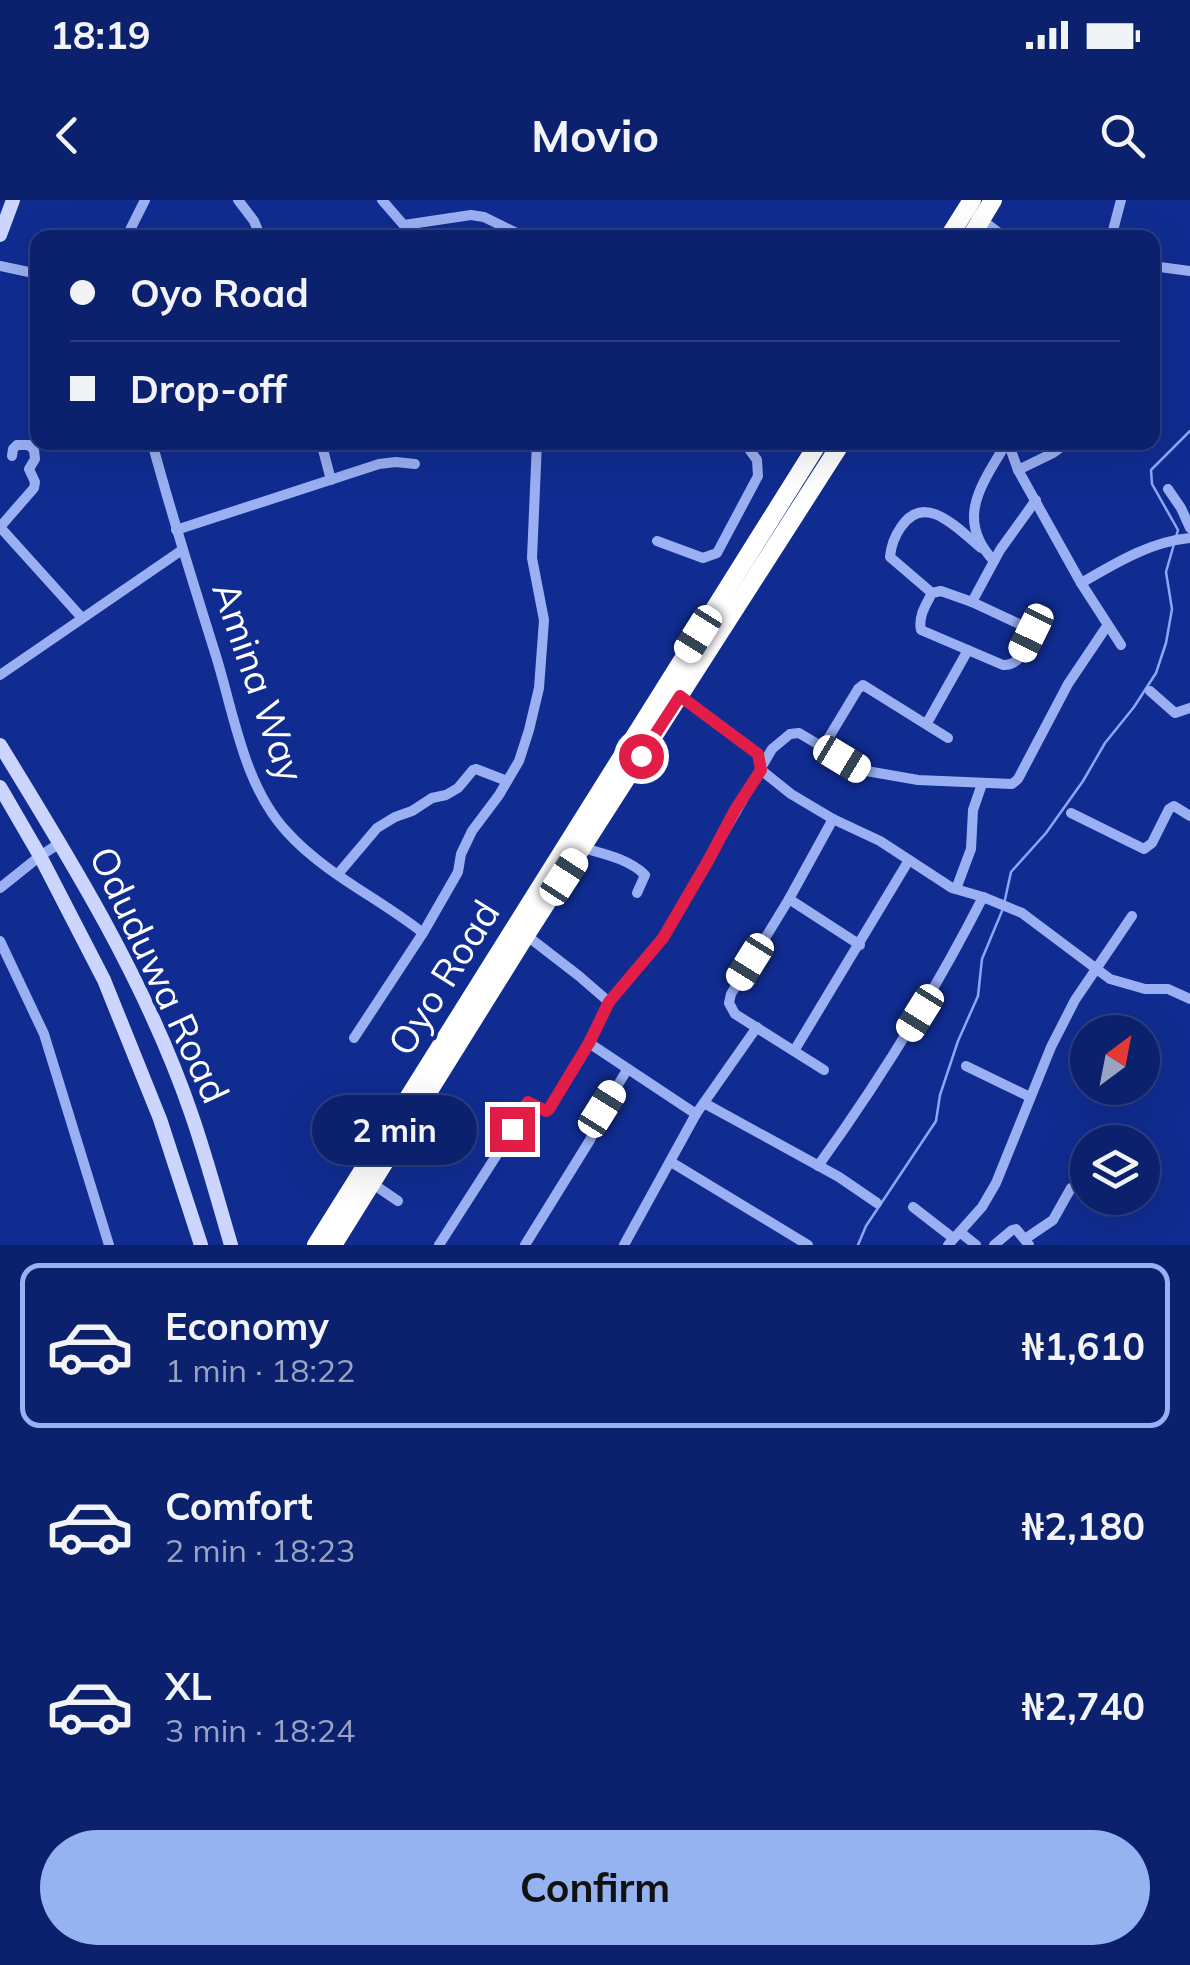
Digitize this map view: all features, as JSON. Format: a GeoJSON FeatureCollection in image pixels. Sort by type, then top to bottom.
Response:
{"type":"FeatureCollection","features":[{"type":"Feature","properties":{"kind":"highway"},"geometry":{"type":"LineString","coordinates":[[955,230],[973,209],[992,200]]}},
{"type":"Feature","properties":{"kind":"highway","name":"Oyo Road"},"geometry":{"type":"LineString","coordinates":[[316,1245],[461,1026],[814,450]]}},
{"type":"Feature","properties":{"kind":"highway","name":"Oyo Road"},"geometry":{"type":"LineString","coordinates":[[333,1245],[373,1184],[461,1026],[526,936],[837,450]]}},
{"type":"Feature","properties":{"kind":"street"},"geometry":{"type":"LineString","coordinates":[[0,210],[4,200]]}},
{"type":"Feature","properties":{"kind":"street"},"geometry":{"type":"LineString","coordinates":[[0,235],[13,200]]}},
{"type":"Feature","properties":{"kind":"street"},"geometry":{"type":"LineString","coordinates":[[129,230],[145,200]]}},
{"type":"Feature","properties":{"kind":"street"},"geometry":{"type":"LineString","coordinates":[[238,200],[258,230]]}},
{"type":"Feature","properties":{"kind":"street"},"geometry":{"type":"LineString","coordinates":[[382,200],[408,230]]}},
{"type":"Feature","properties":{"kind":"street"},"geometry":{"type":"LineString","coordinates":[[1114,230],[1121,200]]}},
{"type":"Feature","properties":{"kind":"street"},"geometry":{"type":"LineString","coordinates":[[973,209],[997,230]]}},
{"type":"Feature","properties":{"kind":"street"},"geometry":{"type":"LineString","coordinates":[[404,225],[471,215],[511,230]]}},
{"type":"Feature","properties":{"kind":"street"},"geometry":{"type":"LineString","coordinates":[[1160,267],[1190,272]]}},
{"type":"Feature","properties":{"kind":"street"},"geometry":{"type":"LineString","coordinates":[[0,269],[30,273]]}},
{"type":"Feature","properties":{"kind":"street"},"geometry":{"type":"LineString","coordinates":[[12,456],[17,445],[30,447]]}},
{"type":"Feature","properties":{"kind":"street"},"geometry":{"type":"LineString","coordinates":[[34,450],[35,459],[29,469],[34,488],[0,527],[82,618]]}},
{"type":"Feature","properties":{"kind":"street","name":"Amina Way"},"geometry":{"type":"LineString","coordinates":[[154,450],[253,777],[268,806],[307,852],[422,933]]}},
{"type":"Feature","properties":{"kind":"street"},"geometry":{"type":"LineString","coordinates":[[323,450],[331,480]]}},
{"type":"Feature","properties":{"kind":"street"},"geometry":{"type":"LineString","coordinates":[[354,1038],[422,933],[458,872],[472,830],[518,761],[539,688],[544,620],[532,558],[537,450]]}},
{"type":"Feature","properties":{"kind":"street"},"geometry":{"type":"LineString","coordinates":[[657,541],[703,558],[718,553],[758,476],[757,460],[750,450]]}},
{"type":"Feature","properties":{"kind":"street"},"geometry":{"type":"LineString","coordinates":[[981,548],[973,522],[974,506],[1002,450]]}},
{"type":"Feature","properties":{"kind":"street"},"geometry":{"type":"LineString","coordinates":[[1010,450],[1081,583],[1121,646]]}},
{"type":"Feature","properties":{"kind":"street"},"geometry":{"type":"LineString","coordinates":[[1018,470],[1058,450]]}},
{"type":"Feature","properties":{"kind":"street"},"geometry":{"type":"LineString","coordinates":[[176,530],[379,464],[415,464]]}},
{"type":"Feature","properties":{"kind":"street"},"geometry":{"type":"LineString","coordinates":[[1168,489],[1190,528]]}},
{"type":"Feature","properties":{"kind":"street"},"geometry":{"type":"LineString","coordinates":[[972,602],[994,561],[1036,500]]}},
{"type":"Feature","properties":{"kind":"street"},"geometry":{"type":"LineString","coordinates":[[932,593],[890,557],[893,538],[915,512],[943,518],[994,561]]}},
{"type":"Feature","properties":{"kind":"street"},"geometry":{"type":"LineString","coordinates":[[1081,583],[1140,550],[1190,538]]}},
{"type":"Feature","properties":{"kind":"street"},"geometry":{"type":"LineString","coordinates":[[0,675],[182,550]]}},
{"type":"Feature","properties":{"kind":"street"},"geometry":{"type":"LineString","coordinates":[[941,591],[1026,626],[1031,633],[1017,662],[1004,666],[920,630],[919,620],[932,593],[941,591]]}},
{"type":"Feature","properties":{"kind":"street"},"geometry":{"type":"LineString","coordinates":[[439,1245],[525,1105],[528,1102],[549,1109],[609,1002],[663,938],[772,749],[790,734],[799,734],[861,770],[918,780],[1012,784],[1068,684],[1107,626]]}},
{"type":"Feature","properties":{"kind":"street"},"geometry":{"type":"LineString","coordinates":[[927,723],[968,650]]}},
{"type":"Feature","properties":{"kind":"street"},"geometry":{"type":"LineString","coordinates":[[823,747],[863,684],[948,738]]}},
{"type":"Feature","properties":{"kind":"street"},"geometry":{"type":"LineString","coordinates":[[1150,691],[1175,714],[1190,708]]}},
{"type":"Feature","properties":{"kind":"street"},"geometry":{"type":"LineString","coordinates":[[680,696],[758,754],[761,770],[791,794],[880,841],[956,889],[984,897],[1035,921],[1110,979],[1128,986],[1168,990],[1190,999]]}},
{"type":"Feature","properties":{"kind":"street","name":"Oduduwa Road"},"geometry":{"type":"LineString","coordinates":[[0,745],[128,968],[166,1049],[191,1110],[231,1245]]}},
{"type":"Feature","properties":{"kind":"street"},"geometry":{"type":"LineString","coordinates":[[338,874],[377,828],[458,788],[473,770],[507,781]]}},
{"type":"Feature","properties":{"kind":"street"},"geometry":{"type":"LineString","coordinates":[[956,889],[971,849],[973,810],[982,784]]}},
{"type":"Feature","properties":{"kind":"street","name":"Oduduwa Road"},"geometry":{"type":"LineString","coordinates":[[0,787],[104,980],[160,1119],[200,1239]]}},
{"type":"Feature","properties":{"kind":"street"},"geometry":{"type":"LineString","coordinates":[[1071,812],[1144,849],[1152,843],[1169,808],[1174,806],[1190,816]]}},
{"type":"Feature","properties":{"kind":"street"},"geometry":{"type":"LineString","coordinates":[[824,1070],[735,1014],[729,1003],[834,819]]}},
{"type":"Feature","properties":{"kind":"street"},"geometry":{"type":"LineString","coordinates":[[0,888],[60,844]]}},
{"type":"Feature","properties":{"kind":"street"},"geometry":{"type":"LineString","coordinates":[[583,848],[641,870],[645,875],[636,894]]}},
{"type":"Feature","properties":{"kind":"street"},"geometry":{"type":"LineString","coordinates":[[794,1051],[909,860]]}},
{"type":"Feature","properties":{"kind":"street"},"geometry":{"type":"LineString","coordinates":[[818,1166],[862,1105],[932,993],[984,897]]}},
{"type":"Feature","properties":{"kind":"street"},"geometry":{"type":"LineString","coordinates":[[790,899],[860,945]]}},
{"type":"Feature","properties":{"kind":"street"},"geometry":{"type":"LineString","coordinates":[[954,1238],[996,1184],[1030,1097],[1075,1000],[1132,916]]}},
{"type":"Feature","properties":{"kind":"street"},"geometry":{"type":"LineString","coordinates":[[526,936],[609,1002]]}},
{"type":"Feature","properties":{"kind":"street"},"geometry":{"type":"LineString","coordinates":[[0,941],[44,1034],[109,1245]]}},
{"type":"Feature","properties":{"kind":"street"},"geometry":{"type":"LineString","coordinates":[[624,1245],[696,1114],[757,1027]]}},
{"type":"Feature","properties":{"kind":"street"},"geometry":{"type":"LineString","coordinates":[[589,1043],[696,1114]]}},
{"type":"Feature","properties":{"kind":"street"},"geometry":{"type":"LineString","coordinates":[[966,1066],[1030,1097]]}},
{"type":"Feature","properties":{"kind":"street"},"geometry":{"type":"LineString","coordinates":[[525,1245],[590,1140],[602,1109],[627,1070]]}},
{"type":"Feature","properties":{"kind":"street"},"geometry":{"type":"LineString","coordinates":[[704,1103],[877,1202]]}},
{"type":"Feature","properties":{"kind":"street"},"geometry":{"type":"LineString","coordinates":[[671,1162],[808,1245]]}},
{"type":"Feature","properties":{"kind":"street"},"geometry":{"type":"LineString","coordinates":[[373,1184],[398,1201]]}},
{"type":"Feature","properties":{"kind":"street"},"geometry":{"type":"LineString","coordinates":[[994,1245],[1012,1230],[1027,1242],[1053,1220],[1070,1190]]}},
{"type":"Feature","properties":{"kind":"street"},"geometry":{"type":"LineString","coordinates":[[913,1207],[954,1238],[976,1245]]}},
{"type":"Feature","properties":{"kind":"street"},"geometry":{"type":"LineString","coordinates":[[200,1239],[226,1226]]}},
{"type":"Feature","properties":{"kind":"waterway"},"geometry":{"type":"LineString","coordinates":[[1176,537],[1178,530],[1152,484],[1151,470],[1190,431]]}},
{"type":"Feature","properties":{"kind":"waterway"},"geometry":{"type":"LineString","coordinates":[[1004,904],[1011,872],[1046,833],[1156,673],[1172,609],[1166,572],[1174,544]]}},
{"type":"Feature","properties":{"kind":"waterway"},"geometry":{"type":"LineString","coordinates":[[858,1245],[866,1226],[936,1121],[940,1095],[958,1041],[978,996],[982,959],[1002,911]]}},
{"type":"Feature","properties":{"kind":"route"},"geometry":{"type":"LineString","coordinates":[[512,1129],[528,1102],[549,1109],[609,1002],[663,938],[761,770],[758,754],[680,696],[641,756]]}}]}
